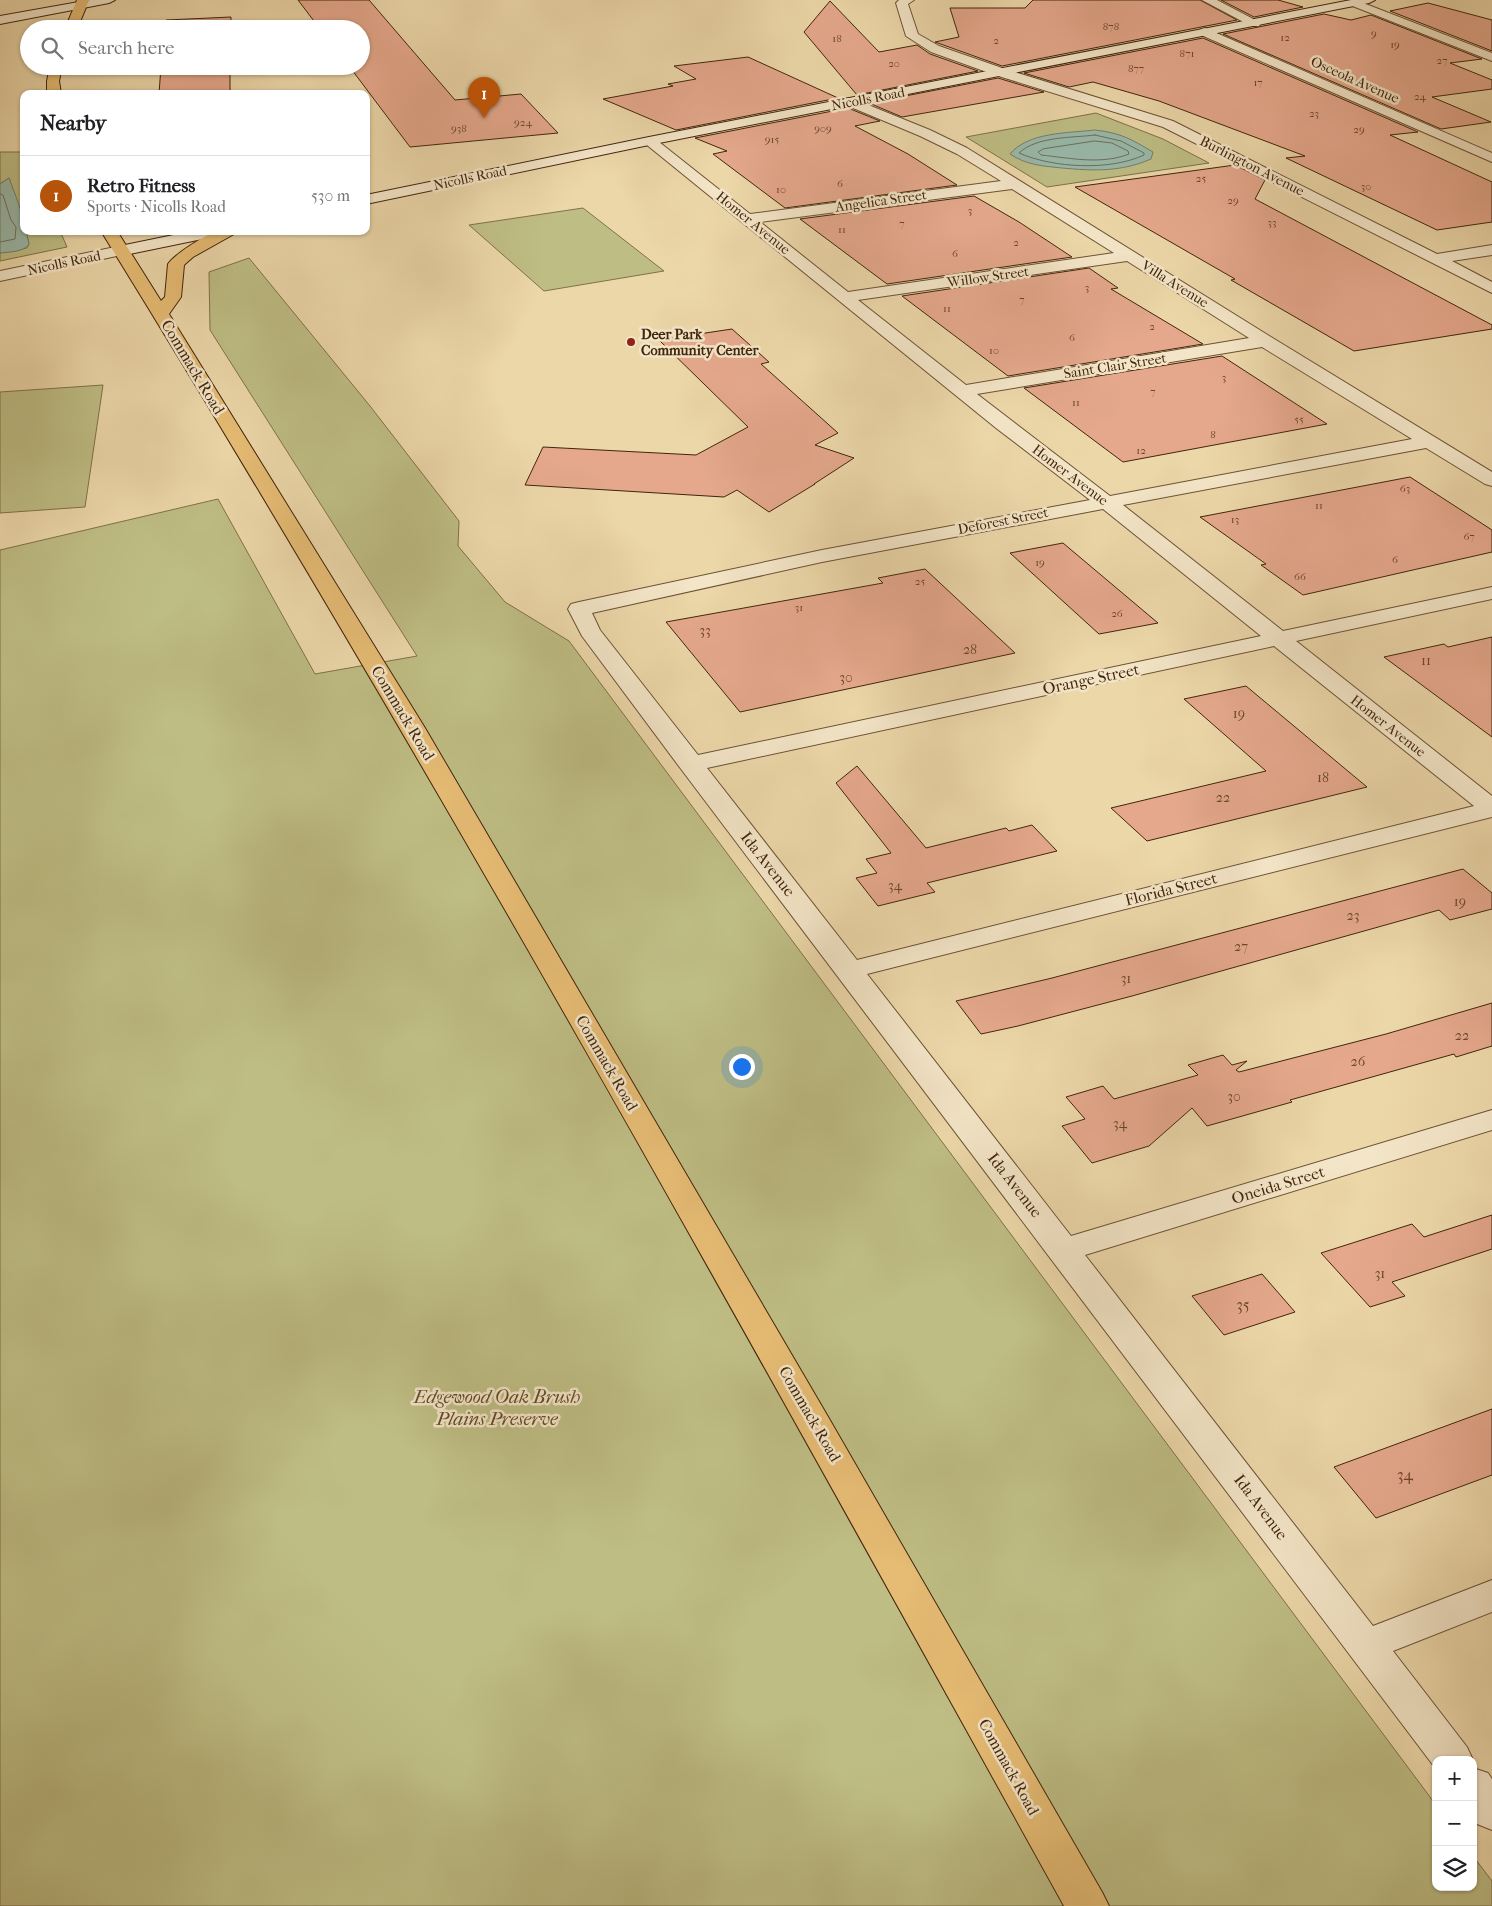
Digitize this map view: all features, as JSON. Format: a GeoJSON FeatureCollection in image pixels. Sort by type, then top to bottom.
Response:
{"type":"FeatureCollection","features":[{"type":"Feature","properties":{"kind":"main road"},"geometry":{"type":"LineString","coordinates":[[75,20],[83,3]]}},
{"type":"Feature","properties":{"kind":"main road"},"geometry":{"type":"LineString","coordinates":[[54,75],[54,90]]}},
{"type":"Feature","properties":{"kind":"main road","name":"Commack Road"},"geometry":{"type":"LineString","coordinates":[[111,235],[423,745],[816,1424],[1087,1906]]}},
{"type":"Feature","properties":{"kind":"main road"},"geometry":{"type":"LineString","coordinates":[[161,314],[173,297],[176,264],[187,254],[222,235]]}},
{"type":"Feature","properties":{"kind":"street"},"geometry":{"type":"LineString","coordinates":[[0,20],[83,3],[109,0]]}},
{"type":"Feature","properties":{"kind":"street","name":"Burlington Avenue"},"geometry":{"type":"LineString","coordinates":[[908,0],[902,3],[910,32],[914,38],[935,49],[1000,72],[1168,124],[1492,288]]}},
{"type":"Feature","properties":{"kind":"street"},"geometry":{"type":"LineString","coordinates":[[1208,0],[1255,23]]}},
{"type":"Feature","properties":{"kind":"street","name":"Nicolls Road"},"geometry":{"type":"LineString","coordinates":[[370,199],[649,141],[1370,0]]}},
{"type":"Feature","properties":{"kind":"street"},"geometry":{"type":"LineString","coordinates":[[1354,3],[1492,57]]}},
{"type":"Feature","properties":{"kind":"street","name":"Osceola Avenue"},"geometry":{"type":"LineString","coordinates":[[1205,32],[1492,158]]}},
{"type":"Feature","properties":{"kind":"street","name":"Villa Avenue"},"geometry":{"type":"LineString","coordinates":[[851,102],[926,133],[962,151],[1265,341],[1492,480]]}},
{"type":"Feature","properties":{"kind":"street","name":"Homer Avenue"},"geometry":{"type":"LineString","coordinates":[[649,141],[1004,424],[1106,502],[1492,808]]}},
{"type":"Feature","properties":{"kind":"street","name":"Angelica Street"},"geometry":{"type":"LineString","coordinates":[[748,219],[1015,184]]}},
{"type":"Feature","properties":{"kind":"street","name":"Nicolls Road"},"geometry":{"type":"LineString","coordinates":[[0,276],[197,235]]}},
{"type":"Feature","properties":{"kind":"street"},"geometry":{"type":"LineString","coordinates":[[1436,259],[1492,250]]}},
{"type":"Feature","properties":{"kind":"street","name":"Willow Street"},"geometry":{"type":"LineString","coordinates":[[846,298],[1130,256]]}},
{"type":"Feature","properties":{"kind":"street","name":"Saint Clair Street"},"geometry":{"type":"LineString","coordinates":[[964,391],[1265,341]]}},
{"type":"Feature","properties":{"kind":"street","name":"Deforest Street"},"geometry":{"type":"LineString","coordinates":[[579,609],[822,556],[1428,442]]}},
{"type":"Feature","properties":{"kind":"street","name":"Orange Street"},"geometry":{"type":"LineString","coordinates":[[690,764],[1492,593]]}},
{"type":"Feature","properties":{"kind":"street","name":"Ida Avenue"},"geometry":{"type":"LineString","coordinates":[[579,609],[590,631],[690,764],[1450,1756]]}},
{"type":"Feature","properties":{"kind":"street","name":"Florida Street"},"geometry":{"type":"LineString","coordinates":[[849,970],[1492,808]]}},
{"type":"Feature","properties":{"kind":"street","name":"Oneida Street"},"geometry":{"type":"LineString","coordinates":[[1064,1250],[1492,1120]]}},
{"type":"Feature","properties":{"kind":"street"},"geometry":{"type":"LineString","coordinates":[[1366,1645],[1492,1596]]}},
{"type":"Feature","properties":{"kind":"street"},"geometry":{"type":"LineString","coordinates":[[1477,1791],[1492,1811]]}},
{"type":"Feature","properties":{"kind":"green space"},"geometry":{"type":"Polygon","coordinates":[[[1096,113],[1163,139],[1209,163],[1047,187],[966,137],[1096,113]]]}},
{"type":"Feature","properties":{"kind":"green space"},"geometry":{"type":"Polygon","coordinates":[[[0,152],[20,152],[20,212],[9,178],[0,184],[0,152]]]}},
{"type":"Feature","properties":{"kind":"green space"},"geometry":{"type":"Polygon","coordinates":[[[583,208],[664,271],[544,291],[469,225],[583,208]]]}},
{"type":"Feature","properties":{"kind":"green space"},"geometry":{"type":"Polygon","coordinates":[[[27,235],[62,235],[67,247],[0,261],[0,253],[27,248],[29,244],[27,235]]]}},
{"type":"Feature","properties":{"kind":"green space","name":"Edgewood Oak Brush Plains Preserve"},"geometry":{"type":"Polygon","coordinates":[[[249,258],[370,406],[459,521],[458,546],[505,602],[569,641],[1432,1800],[1432,1891],[1477,1891],[1477,1861],[1492,1881],[1492,1906],[0,1906],[0,550],[218,499],[315,674],[417,656],[210,330],[209,272],[249,258]]]}},
{"type":"Feature","properties":{"kind":"green space"},"geometry":{"type":"Polygon","coordinates":[[[103,385],[85,507],[0,513],[0,392],[103,385]]]}},
{"type":"Feature","properties":{"kind":"water"},"geometry":{"type":"Polygon","coordinates":[[[1095,130],[1112,133],[1132,140],[1153,152],[1151,159],[1107,170],[1085,170],[1035,164],[1022,161],[1010,154],[1027,141],[1061,133],[1095,130]]]}},
{"type":"Feature","properties":{"kind":"water"},"geometry":{"type":"Polygon","coordinates":[[[9,178],[20,208],[20,235],[27,235],[29,244],[27,247],[12,252],[0,253],[0,184],[9,178]]]}},
{"type":"Feature","properties":{"kind":"building"},"geometry":{"type":"Polygon","coordinates":[[[298,0],[369,0],[455,100],[521,94],[558,133],[410,147],[370,94],[370,90],[367,90],[356,75],[370,75],[370,20],[313,20],[298,0]]]}},
{"type":"Feature","properties":{"kind":"building"},"geometry":{"type":"Polygon","coordinates":[[[1033,0],[1200,0],[1237,20],[1002,66],[935,42],[959,37],[950,8],[1025,8],[1033,0]]]}},
{"type":"Feature","properties":{"kind":"building"},"geometry":{"type":"Polygon","coordinates":[[[1221,0],[1278,0],[1303,7],[1254,17],[1221,0]]]}},
{"type":"Feature","properties":{"kind":"building"},"geometry":{"type":"Polygon","coordinates":[[[830,1],[879,52],[917,45],[930,54],[978,71],[857,95],[804,32],[830,1]]]}},
{"type":"Feature","properties":{"kind":"building"},"geometry":{"type":"Polygon","coordinates":[[[1428,3],[1492,20],[1492,51],[1390,11],[1428,3]]]}},
{"type":"Feature","properties":{"kind":"building"},"geometry":{"type":"Polygon","coordinates":[[[1324,14],[1351,20],[1371,15],[1482,59],[1450,63],[1492,80],[1492,89],[1432,97],[1491,122],[1441,129],[1223,34],[1324,14]]]}},
{"type":"Feature","properties":{"kind":"building"},"geometry":{"type":"Polygon","coordinates":[[[231,17],[231,20],[166,20],[231,17]]]}},
{"type":"Feature","properties":{"kind":"building"},"geometry":{"type":"Polygon","coordinates":[[[1203,38],[1418,132],[1390,135],[1492,182],[1492,222],[1437,230],[1286,158],[1305,156],[1159,101],[1093,82],[1069,87],[1024,73],[1203,38]]]}},
{"type":"Feature","properties":{"kind":"building"},"geometry":{"type":"Polygon","coordinates":[[[748,57],[838,98],[676,130],[603,99],[673,86],[668,84],[696,79],[674,66],[748,57]]]}},
{"type":"Feature","properties":{"kind":"building"},"geometry":{"type":"Polygon","coordinates":[[[160,75],[230,75],[230,90],[159,90],[160,75]]]}},
{"type":"Feature","properties":{"kind":"building"},"geometry":{"type":"Polygon","coordinates":[[[998,78],[1044,92],[902,117],[869,103],[998,78]]]}},
{"type":"Feature","properties":{"kind":"building"},"geometry":{"type":"Polygon","coordinates":[[[848,108],[880,121],[855,126],[908,154],[957,185],[785,208],[713,154],[727,151],[695,138],[848,108]]]}},
{"type":"Feature","properties":{"kind":"building"},"geometry":{"type":"Polygon","coordinates":[[[1235,165],[1265,180],[1255,199],[1492,325],[1492,329],[1354,351],[1231,280],[1235,279],[1075,187],[1235,165]]]}},
{"type":"Feature","properties":{"kind":"building"},"geometry":{"type":"Polygon","coordinates":[[[974,196],[1019,222],[1072,257],[887,284],[800,219],[974,196]]]}},
{"type":"Feature","properties":{"kind":"building"},"geometry":{"type":"Polygon","coordinates":[[[1089,268],[1118,288],[1111,289],[1203,344],[1008,376],[902,296],[1089,268]]]}},
{"type":"Feature","properties":{"kind":"building"},"geometry":{"type":"Polygon","coordinates":[[[732,329],[769,362],[761,364],[838,433],[815,445],[854,458],[769,512],[737,490],[724,497],[525,485],[543,447],[696,455],[748,427],[659,340],[732,329]]]}},
{"type":"Feature","properties":{"kind":"building"},"geometry":{"type":"Polygon","coordinates":[[[1222,356],[1327,424],[1123,462],[1024,388],[1222,356]]]}},
{"type":"Feature","properties":{"kind":"building"},"geometry":{"type":"Polygon","coordinates":[[[1410,477],[1492,530],[1492,552],[1303,595],[1261,565],[1266,564],[1200,517],[1410,477]]]}},
{"type":"Feature","properties":{"kind":"building"},"geometry":{"type":"Polygon","coordinates":[[[1063,543],[1158,623],[1099,634],[1010,553],[1063,543]]]}},
{"type":"Feature","properties":{"kind":"building"},"geometry":{"type":"Polygon","coordinates":[[[925,569],[1015,653],[740,712],[666,622],[883,583],[878,578],[925,569]]]}},
{"type":"Feature","properties":{"kind":"building"},"geometry":{"type":"Polygon","coordinates":[[[1492,637],[1492,737],[1384,657],[1444,644],[1448,647],[1492,637]]]}},
{"type":"Feature","properties":{"kind":"building"},"geometry":{"type":"Polygon","coordinates":[[[1246,686],[1367,787],[1147,841],[1111,808],[1266,771],[1184,699],[1246,686]]]}},
{"type":"Feature","properties":{"kind":"building"},"geometry":{"type":"Polygon","coordinates":[[[857,766],[926,848],[1006,828],[1009,831],[1032,825],[1057,851],[927,883],[935,892],[878,906],[856,878],[877,873],[866,859],[891,853],[836,783],[857,766]]]}},
{"type":"Feature","properties":{"kind":"building"},"geometry":{"type":"Polygon","coordinates":[[[1463,869],[1492,893],[1492,909],[1450,920],[1439,910],[1132,996],[981,1034],[956,1001],[1052,978],[1463,869]]]}},
{"type":"Feature","properties":{"kind":"building"},"geometry":{"type":"Polygon","coordinates":[[[1492,1003],[1492,1046],[1456,1057],[1454,1054],[1290,1100],[1292,1102],[1207,1126],[1192,1108],[1149,1146],[1092,1163],[1062,1126],[1085,1119],[1066,1097],[1103,1086],[1114,1099],[1198,1075],[1188,1065],[1223,1055],[1232,1065],[1247,1061],[1236,1070],[1239,1072],[1386,1034],[1492,1003]]]}},
{"type":"Feature","properties":{"kind":"building"},"geometry":{"type":"Polygon","coordinates":[[[1492,1215],[1492,1249],[1392,1282],[1405,1296],[1370,1307],[1321,1253],[1412,1224],[1424,1237],[1492,1215]]]}},
{"type":"Feature","properties":{"kind":"building"},"geometry":{"type":"Polygon","coordinates":[[[1262,1274],[1295,1312],[1224,1335],[1192,1296],[1262,1274]]]}},
{"type":"Feature","properties":{"kind":"building"},"geometry":{"type":"Polygon","coordinates":[[[1492,1409],[1492,1475],[1376,1518],[1334,1467],[1492,1409]]]}},
{"type":"Feature","properties":{"kind":"place","name":"Retro Fitness"},"geometry":{"type":"Point","coordinates":[484,118]}},
{"type":"Feature","properties":{"kind":"place","name":"Deer Park Community Center"},"geometry":{"type":"Point","coordinates":[631,342]}}]}
